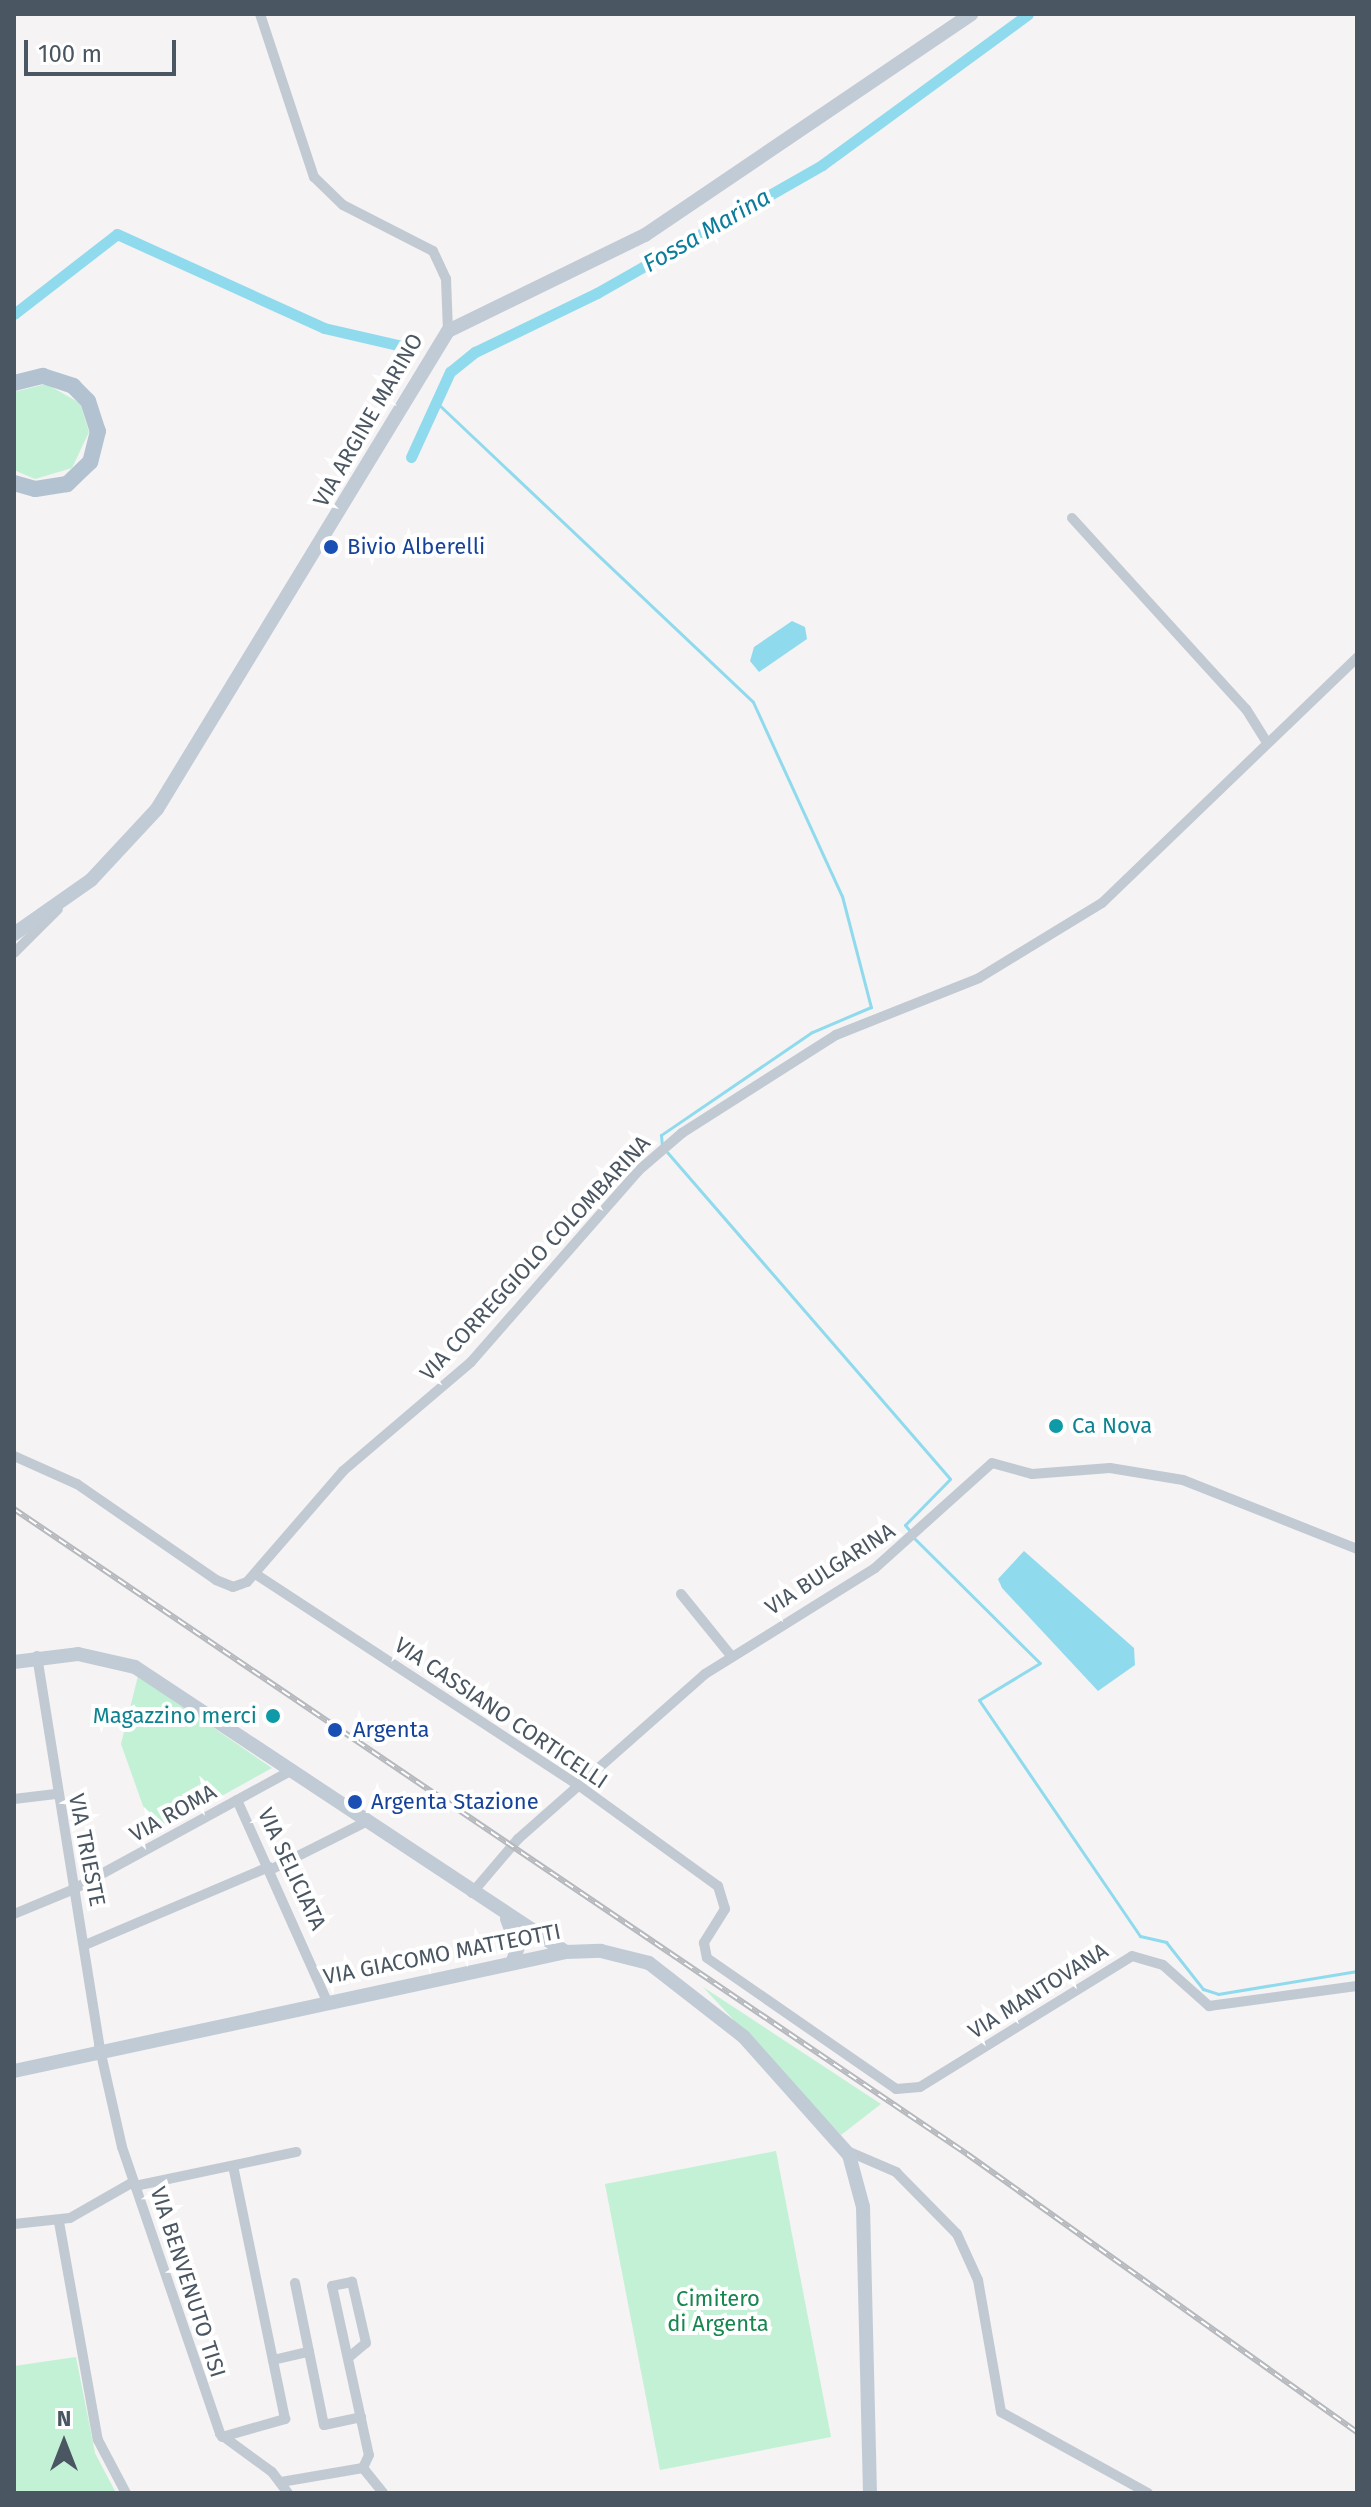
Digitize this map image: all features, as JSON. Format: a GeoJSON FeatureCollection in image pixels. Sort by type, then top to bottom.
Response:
{"type":"FeatureCollection","features":[{"type":"Feature","properties":{"kind":"main road"},"geometry":{"type":"LineString","coordinates":[[14,483],[46,489],[67,484],[84,470],[97,442],[93,410],[73,386],[53,377],[16,380]]}},
{"type":"Feature","properties":{"kind":"street"},"geometry":{"type":"LineString","coordinates":[[260,14],[314,177],[343,205],[433,251],[446,279],[448,331]]}},
{"type":"Feature","properties":{"kind":"street","name":"VIA ARGINE MARINO"},"geometry":{"type":"LineString","coordinates":[[14,934],[63,904],[157,809],[203,741],[419,368],[448,331],[645,235],[971,14]]}},
{"type":"Feature","properties":{"kind":"street"},"geometry":{"type":"LineString","coordinates":[[1072,518],[1246,709],[1267,743]]}},
{"type":"Feature","properties":{"kind":"street","name":"VIA CORREGGIOLO COLOMBARINA"},"geometry":{"type":"LineString","coordinates":[[257,1575],[343,1471],[471,1362],[664,1149],[836,1035],[1033,950],[1102,903],[1357,658]]}},
{"type":"Feature","properties":{"kind":"street"},"geometry":{"type":"LineString","coordinates":[[14,953],[63,904]]}},
{"type":"Feature","properties":{"kind":"street"},"geometry":{"type":"LineString","coordinates":[[14,1456],[77,1484],[225,1585],[238,1587],[257,1575]]}},
{"type":"Feature","properties":{"kind":"street","name":"VIA BULGARINA"},"geometry":{"type":"LineString","coordinates":[[472,1893],[501,1856],[732,1657],[914,1538],[975,1472],[992,1463],[1032,1474],[1110,1468],[1183,1480],[1357,1549]]}},
{"type":"Feature","properties":{"kind":"street","name":"VIA CASSIANO CORTICELLI"},"geometry":{"type":"LineString","coordinates":[[257,1575],[581,1787],[724,1893],[725,1909],[704,1943],[707,1958],[890,2087],[920,2087]]}},
{"type":"Feature","properties":{"kind":"street"},"geometry":{"type":"LineString","coordinates":[[681,1594],[732,1657]]}},
{"type":"Feature","properties":{"kind":"street"},"geometry":{"type":"LineString","coordinates":[[14,1662],[37,1656],[126,1662],[472,1893],[566,1952]]}},
{"type":"Feature","properties":{"kind":"street","name":"VIA TRIESTE"},"geometry":{"type":"LineString","coordinates":[[37,1656],[56,1794],[85,1945],[100,2051]]}},
{"type":"Feature","properties":{"kind":"street","name":"VIA ROMA"},"geometry":{"type":"LineString","coordinates":[[14,1914],[74,1889],[290,1771]]}},
{"type":"Feature","properties":{"kind":"street"},"geometry":{"type":"LineString","coordinates":[[14,1799],[56,1794]]}},
{"type":"Feature","properties":{"kind":"street","name":"VIA SELICIATA"},"geometry":{"type":"LineString","coordinates":[[237,1800],[326,1999]]}},
{"type":"Feature","properties":{"kind":"street"},"geometry":{"type":"LineString","coordinates":[[85,1945],[270,1868],[366,1822]]}},
{"type":"Feature","properties":{"kind":"street"},"geometry":{"type":"LineString","coordinates":[[489,1904],[511,1925],[513,1961]]}},
{"type":"Feature","properties":{"kind":"street","name":"VIA GIACOMO MATTEOTTI"},"geometry":{"type":"LineString","coordinates":[[14,2071],[326,1999],[566,1952],[621,1954],[677,1980],[761,2055],[845,2150],[863,2207],[870,2493]]}},
{"type":"Feature","properties":{"kind":"street","name":"VIA MANTOVANA"},"geometry":{"type":"LineString","coordinates":[[920,2087],[1132,1956],[1163,1965],[1209,2006],[1357,1986]]}},
{"type":"Feature","properties":{"kind":"street","name":"VIA BENVENUTO TISI"},"geometry":{"type":"LineString","coordinates":[[100,2051],[134,2184],[222,2437]]}},
{"type":"Feature","properties":{"kind":"street"},"geometry":{"type":"LineString","coordinates":[[845,2150],[906,2179],[957,2234],[978,2280],[1001,2412],[1148,2493]]}},
{"type":"Feature","properties":{"kind":"street"},"geometry":{"type":"LineString","coordinates":[[14,2224],[59,2222],[134,2184],[296,2152]]}},
{"type":"Feature","properties":{"kind":"street"},"geometry":{"type":"LineString","coordinates":[[222,2437],[283,2421],[233,2166]]}},
{"type":"Feature","properties":{"kind":"street"},"geometry":{"type":"LineString","coordinates":[[59,2222],[98,2440],[126,2493]]}},
{"type":"Feature","properties":{"kind":"street"},"geometry":{"type":"LineString","coordinates":[[348,2358],[366,2343],[352,2282],[332,2286],[369,2455],[363,2468]]}},
{"type":"Feature","properties":{"kind":"street"},"geometry":{"type":"LineString","coordinates":[[295,2283],[324,2425],[361,2417]]}},
{"type":"Feature","properties":{"kind":"street"},"geometry":{"type":"LineString","coordinates":[[273,2360],[309,2352]]}},
{"type":"Feature","properties":{"kind":"street"},"geometry":{"type":"LineString","coordinates":[[222,2437],[281,2482],[288,2493]]}},
{"type":"Feature","properties":{"kind":"street"},"geometry":{"type":"LineString","coordinates":[[281,2482],[363,2468]]}},
{"type":"Feature","properties":{"kind":"street"},"geometry":{"type":"LineString","coordinates":[[363,2468],[383,2493]]}},
{"type":"Feature","properties":{"kind":"green space"},"geometry":{"type":"Polygon","coordinates":[[[46,384],[80,403],[89,432],[72,468],[35,479],[14,470],[14,392],[46,384]]]}},
{"type":"Feature","properties":{"kind":"green space"},"geometry":{"type":"Polygon","coordinates":[[[138,1676],[272,1768],[153,1834],[121,1744],[138,1676]]]}},
{"type":"Feature","properties":{"kind":"green space"},"geometry":{"type":"Polygon","coordinates":[[[703,1987],[881,2104],[841,2135],[703,1987]]]}},
{"type":"Feature","properties":{"kind":"green space","name":"Cimitero di Argenta"},"geometry":{"type":"Polygon","coordinates":[[[776,2151],[831,2437],[660,2470],[605,2184],[776,2151]]]}},
{"type":"Feature","properties":{"kind":"green space"},"geometry":{"type":"Polygon","coordinates":[[[76,2357],[95,2453],[116,2493],[14,2493],[14,2366],[76,2357]]]}},
{"type":"Feature","properties":{"kind":"water"},"geometry":{"type":"Polygon","coordinates":[[[792,621],[805,627],[807,639],[759,672],[750,661],[754,647],[792,621]]]}},
{"type":"Feature","properties":{"kind":"water"},"geometry":{"type":"Polygon","coordinates":[[[1024,1551],[1134,1648],[1135,1665],[1098,1691],[1002,1588],[998,1579],[1024,1551]]]}},
{"type":"Feature","properties":{"kind":"waterway","name":"Fossa Marina"},"geometry":{"type":"LineString","coordinates":[[411,457],[450,372],[475,352],[597,293],[822,165],[1028,14]]}},
{"type":"Feature","properties":{"kind":"waterway"},"geometry":{"type":"LineString","coordinates":[[14,314],[117,234],[324,328],[406,347]]}},
{"type":"Feature","properties":{"kind":"waterway"},"geometry":{"type":"LineString","coordinates":[[436,402],[753,702],[842,896],[871,1007],[812,1032],[661,1135],[662,1146]]}},
{"type":"Feature","properties":{"kind":"waterway"},"geometry":{"type":"LineString","coordinates":[[667,1152],[950,1479],[905,1525],[910,1531]]}},
{"type":"Feature","properties":{"kind":"waterway"},"geometry":{"type":"LineString","coordinates":[[914,1538],[1040,1663],[979,1700],[1140,1936],[1166,1942],[1203,1989],[1218,1994],[1357,1971]]}},
{"type":"Feature","properties":{"kind":"railway"},"geometry":{"type":"LineString","coordinates":[[14,1509],[967,2154],[1357,2432]]}},
{"type":"Feature","properties":{"kind":"place","name":"Bivio Alberelli"},"geometry":{"type":"Point","coordinates":[331,547]}},
{"type":"Feature","properties":{"kind":"place","name":"Ca Nova"},"geometry":{"type":"Point","coordinates":[1056,1426]}},
{"type":"Feature","properties":{"kind":"place","name":"Magazzino merci"},"geometry":{"type":"Point","coordinates":[273,1716]}},
{"type":"Feature","properties":{"kind":"place","name":"Argenta"},"geometry":{"type":"Point","coordinates":[335,1730]}},
{"type":"Feature","properties":{"kind":"place","name":"Argenta Stazione"},"geometry":{"type":"Point","coordinates":[355,1802]}}]}
